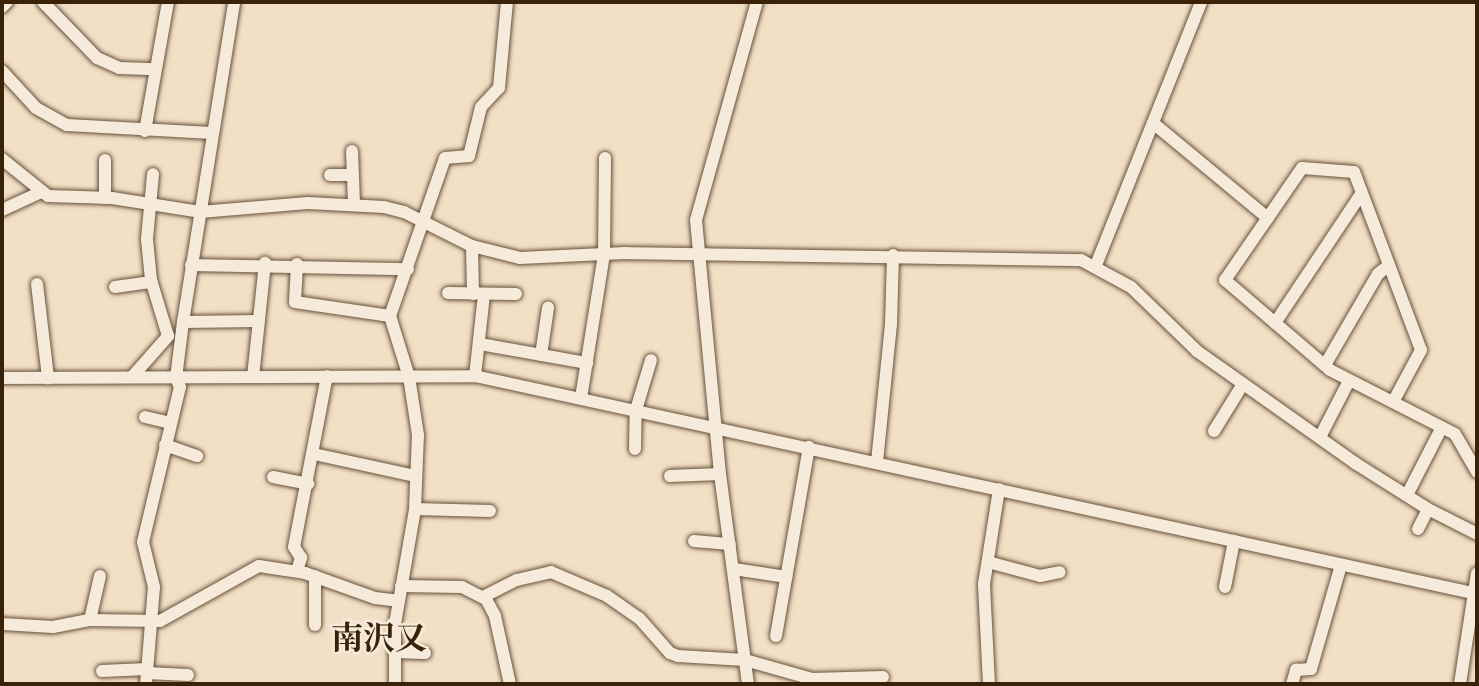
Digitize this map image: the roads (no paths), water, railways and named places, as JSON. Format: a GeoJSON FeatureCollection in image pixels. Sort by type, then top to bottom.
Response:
{"type":"FeatureCollection","features":[{"type":"Feature","properties":{"kind":"street"},"geometry":{"type":"LineString","coordinates":[[2,7],[7,2]]}},
{"type":"Feature","properties":{"kind":"street"},"geometry":{"type":"LineString","coordinates":[[43,2],[97,58],[119,68],[155,69]]}},
{"type":"Feature","properties":{"kind":"street"},"geometry":{"type":"LineString","coordinates":[[145,131],[168,2]]}},
{"type":"Feature","properties":{"kind":"street"},"geometry":{"type":"LineString","coordinates":[[147,676],[153,572],[143,542],[180,387],[176,378],[183,322],[234,2]]}},
{"type":"Feature","properties":{"kind":"street"},"geometry":{"type":"LineString","coordinates":[[395,684],[394,652],[398,600],[415,509],[418,435],[409,377],[390,316],[425,222],[445,158],[469,156],[481,107],[499,88],[507,2]]}},
{"type":"Feature","properties":{"kind":"street"},"geometry":{"type":"LineString","coordinates":[[748,684],[720,474],[718,428],[698,253],[697,214],[757,2]]}},
{"type":"Feature","properties":{"kind":"street"},"geometry":{"type":"LineString","coordinates":[[1096,265],[1201,2]]}},
{"type":"Feature","properties":{"kind":"street"},"geometry":{"type":"LineString","coordinates":[[5,80],[36,108],[67,125],[212,134]]}},
{"type":"Feature","properties":{"kind":"street"},"geometry":{"type":"LineString","coordinates":[[1153,123],[1268,218]]}},
{"type":"Feature","properties":{"kind":"street"},"geometry":{"type":"LineString","coordinates":[[352,151],[354,204]]}},
{"type":"Feature","properties":{"kind":"street"},"geometry":{"type":"LineString","coordinates":[[581,398],[604,254],[605,158]]}},
{"type":"Feature","properties":{"kind":"street"},"geometry":{"type":"LineString","coordinates":[[2,159],[39,193]]}},
{"type":"Feature","properties":{"kind":"street"},"geometry":{"type":"LineString","coordinates":[[105,160],[106,198]]}},
{"type":"Feature","properties":{"kind":"street"},"geometry":{"type":"LineString","coordinates":[[1393,402],[1421,350],[1354,172],[1302,169],[1225,280],[1325,365],[1349,381],[1455,435],[1477,472]]}},
{"type":"Feature","properties":{"kind":"street"},"geometry":{"type":"LineString","coordinates":[[132,377],[168,336],[152,282],[147,203],[153,174]]}},
{"type":"Feature","properties":{"kind":"street"},"geometry":{"type":"LineString","coordinates":[[330,175],[353,175]]}},
{"type":"Feature","properties":{"kind":"street"},"geometry":{"type":"LineString","coordinates":[[2,210],[39,193],[106,198],[200,212],[354,204],[404,212],[472,247],[520,258],[698,253],[893,255],[1048,258],[1096,265],[1131,287],[1197,351],[1243,384],[1321,435],[1355,463],[1428,509],[1477,534]]}},
{"type":"Feature","properties":{"kind":"street"},"geometry":{"type":"LineString","coordinates":[[1275,323],[1361,194]]}},
{"type":"Feature","properties":{"kind":"street"},"geometry":{"type":"LineString","coordinates":[[472,247],[479,294],[480,344],[475,376]]}},
{"type":"Feature","properties":{"kind":"street"},"geometry":{"type":"LineString","coordinates":[[877,461],[891,324],[893,255]]}},
{"type":"Feature","properties":{"kind":"street"},"geometry":{"type":"LineString","coordinates":[[191,265],[264,263],[408,269]]}},
{"type":"Feature","properties":{"kind":"street"},"geometry":{"type":"LineString","coordinates":[[253,377],[264,263]]}},
{"type":"Feature","properties":{"kind":"street"},"geometry":{"type":"LineString","coordinates":[[297,264],[295,302],[390,316]]}},
{"type":"Feature","properties":{"kind":"street"},"geometry":{"type":"LineString","coordinates":[[1325,365],[1378,274],[1388,267]]}},
{"type":"Feature","properties":{"kind":"street"},"geometry":{"type":"LineString","coordinates":[[115,287],[152,282]]}},
{"type":"Feature","properties":{"kind":"street"},"geometry":{"type":"LineString","coordinates":[[37,284],[48,378]]}},
{"type":"Feature","properties":{"kind":"street"},"geometry":{"type":"LineString","coordinates":[[448,293],[516,294]]}},
{"type":"Feature","properties":{"kind":"street"},"geometry":{"type":"LineString","coordinates":[[541,355],[548,308]]}},
{"type":"Feature","properties":{"kind":"street"},"geometry":{"type":"LineString","coordinates":[[183,322],[259,321]]}},
{"type":"Feature","properties":{"kind":"street"},"geometry":{"type":"LineString","coordinates":[[480,344],[587,363]]}},
{"type":"Feature","properties":{"kind":"street"},"geometry":{"type":"LineString","coordinates":[[635,449],[636,410],[651,360]]}},
{"type":"Feature","properties":{"kind":"street"},"geometry":{"type":"LineString","coordinates":[[298,571],[301,558],[294,547],[327,376]]}},
{"type":"Feature","properties":{"kind":"street"},"geometry":{"type":"LineString","coordinates":[[2,378],[475,376],[877,461],[1476,594]]}},
{"type":"Feature","properties":{"kind":"street"},"geometry":{"type":"LineString","coordinates":[[1321,435],[1349,381]]}},
{"type":"Feature","properties":{"kind":"street"},"geometry":{"type":"LineString","coordinates":[[1214,431],[1243,384]]}},
{"type":"Feature","properties":{"kind":"street"},"geometry":{"type":"LineString","coordinates":[[145,417],[170,423]]}},
{"type":"Feature","properties":{"kind":"street"},"geometry":{"type":"LineString","coordinates":[[1407,495],[1442,427]]}},
{"type":"Feature","properties":{"kind":"street"},"geometry":{"type":"LineString","coordinates":[[165,445],[197,456]]}},
{"type":"Feature","properties":{"kind":"street"},"geometry":{"type":"LineString","coordinates":[[776,636],[808,447]]}},
{"type":"Feature","properties":{"kind":"street"},"geometry":{"type":"LineString","coordinates":[[314,454],[415,476]]}},
{"type":"Feature","properties":{"kind":"street"},"geometry":{"type":"LineString","coordinates":[[670,476],[720,474]]}},
{"type":"Feature","properties":{"kind":"street"},"geometry":{"type":"LineString","coordinates":[[273,477],[308,484]]}},
{"type":"Feature","properties":{"kind":"street"},"geometry":{"type":"LineString","coordinates":[[989,684],[984,591],[999,489]]}},
{"type":"Feature","properties":{"kind":"street"},"geometry":{"type":"LineString","coordinates":[[415,509],[490,511]]}},
{"type":"Feature","properties":{"kind":"street"},"geometry":{"type":"LineString","coordinates":[[1418,529],[1428,509]]}},
{"type":"Feature","properties":{"kind":"street"},"geometry":{"type":"LineString","coordinates":[[694,541],[730,544]]}},
{"type":"Feature","properties":{"kind":"street"},"geometry":{"type":"LineString","coordinates":[[1225,587],[1234,541]]}},
{"type":"Feature","properties":{"kind":"street"},"geometry":{"type":"LineString","coordinates":[[988,562],[1040,576],[1055,569],[1060,572]]}},
{"type":"Feature","properties":{"kind":"street"},"geometry":{"type":"LineString","coordinates":[[1292,684],[1297,670],[1311,669],[1341,565]]}},
{"type":"Feature","properties":{"kind":"street"},"geometry":{"type":"LineString","coordinates":[[2,624],[53,627],[90,620],[150,622],[173,617],[259,566],[298,571],[375,598],[398,600]]}},
{"type":"Feature","properties":{"kind":"street"},"geometry":{"type":"LineString","coordinates":[[734,569],[786,578]]}},
{"type":"Feature","properties":{"kind":"street"},"geometry":{"type":"LineString","coordinates":[[483,597],[517,580],[551,572],[584,583],[632,613],[670,653],[745,660],[812,678],[883,677]]}},
{"type":"Feature","properties":{"kind":"street"},"geometry":{"type":"LineString","coordinates":[[1460,684],[1476,594],[1477,573]]}},
{"type":"Feature","properties":{"kind":"street"},"geometry":{"type":"LineString","coordinates":[[90,620],[100,576]]}},
{"type":"Feature","properties":{"kind":"street"},"geometry":{"type":"LineString","coordinates":[[315,576],[315,625]]}},
{"type":"Feature","properties":{"kind":"street"},"geometry":{"type":"LineString","coordinates":[[401,586],[462,587],[483,597],[495,616],[510,684]]}},
{"type":"Feature","properties":{"kind":"street"},"geometry":{"type":"LineString","coordinates":[[394,652],[425,653]]}},
{"type":"Feature","properties":{"kind":"street"},"geometry":{"type":"LineString","coordinates":[[102,671],[147,676],[187,675]]}},
{"type":"Feature","properties":{"kind":"district","name":"南沢又"},"geometry":{"type":"Point","coordinates":[379,638]}}]}
